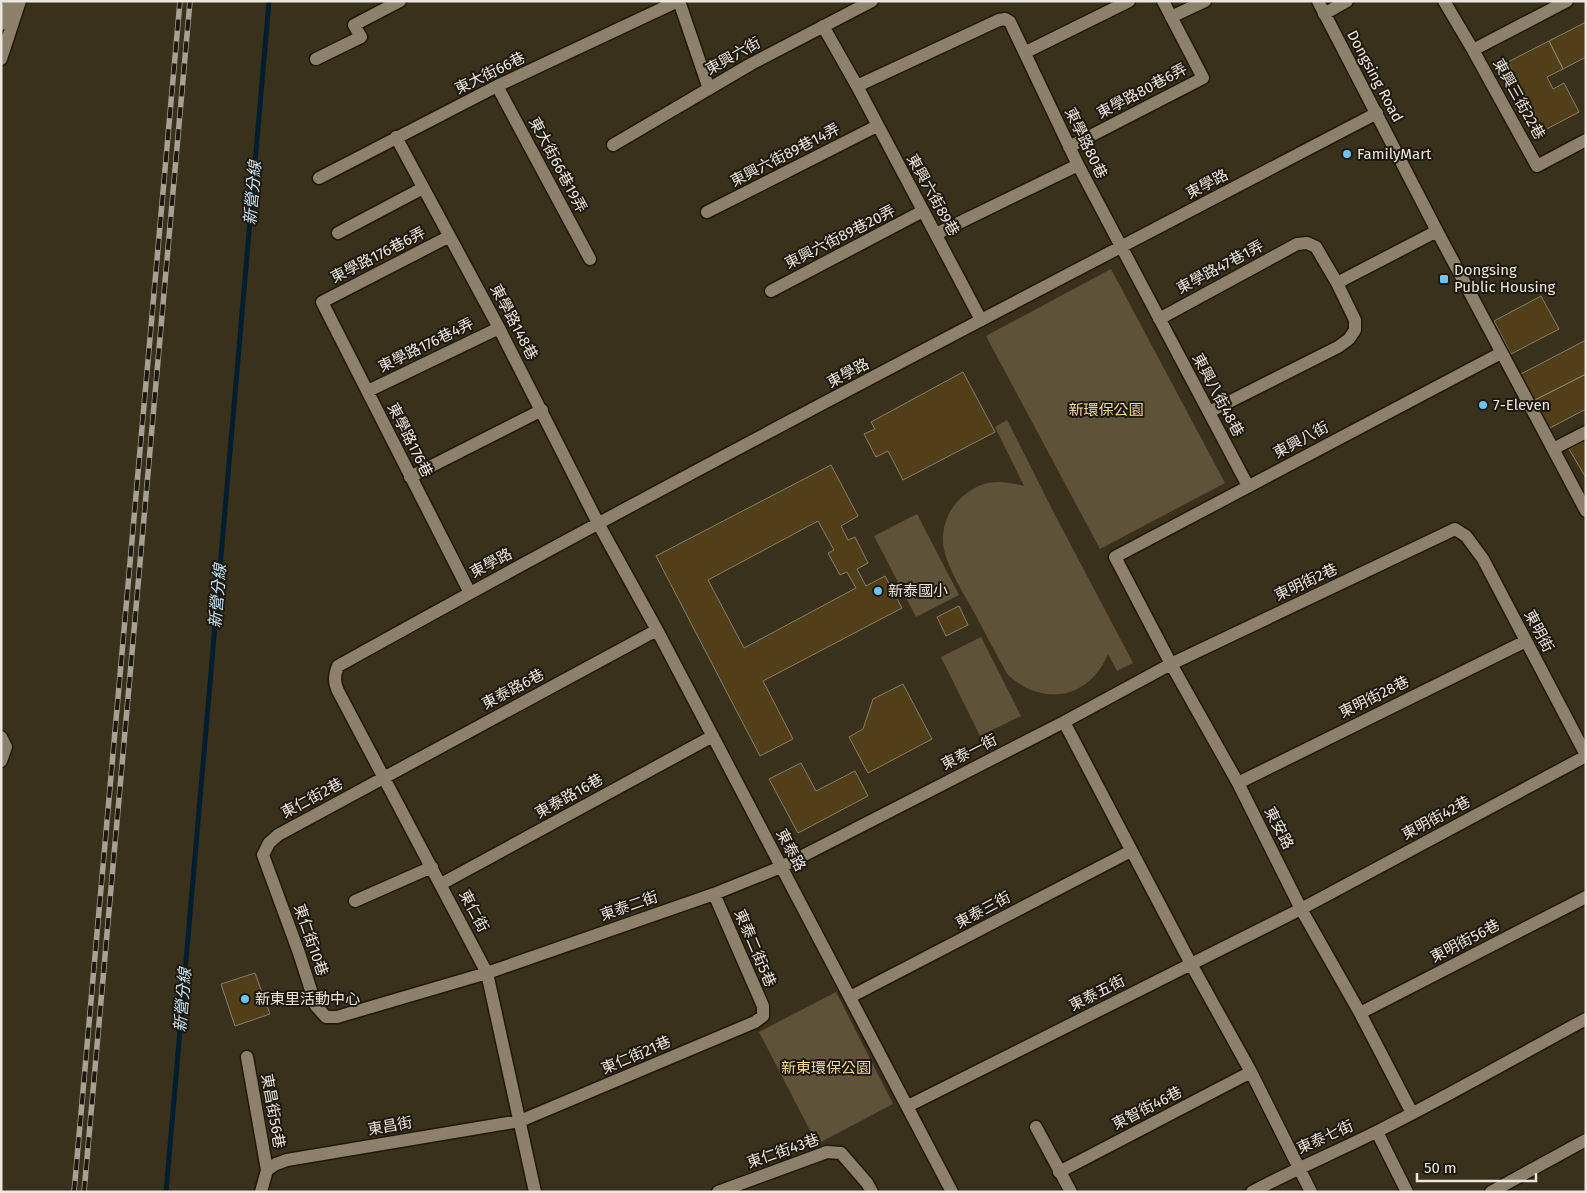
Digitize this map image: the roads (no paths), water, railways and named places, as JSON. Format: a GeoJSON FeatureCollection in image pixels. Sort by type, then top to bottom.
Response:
{"type":"FeatureCollection","features":[{"type":"Feature","properties":{"kind":"street"},"geometry":{"type":"LineString","coordinates":[[1,24],[10,1]]}},
{"type":"Feature","properties":{"kind":"street"},"geometry":{"type":"LineString","coordinates":[[1,59],[20,1]]}},
{"type":"Feature","properties":{"kind":"street"},"geometry":{"type":"LineString","coordinates":[[316,59],[360,37],[354,25],[400,1]]}},
{"type":"Feature","properties":{"kind":"street"},"geometry":{"type":"LineString","coordinates":[[678,1],[709,89]]}},
{"type":"Feature","properties":{"kind":"street","name":"東大街66巷"},"geometry":{"type":"LineString","coordinates":[[319,178],[497,86],[678,1]]}},
{"type":"Feature","properties":{"kind":"street","name":"東興六街"},"geometry":{"type":"LineString","coordinates":[[613,145],[752,64],[872,1]]}},
{"type":"Feature","properties":{"kind":"street"},"geometry":{"type":"LineString","coordinates":[[857,86],[999,20],[1006,19],[1010,22],[1026,52],[1128,1]]}},
{"type":"Feature","properties":{"kind":"street"},"geometry":{"type":"LineString","coordinates":[[1163,1],[1171,17],[1205,1]]}},
{"type":"Feature","properties":{"kind":"street","name":"Dongsing Road"},"geometry":{"type":"LineString","coordinates":[[1318,1],[1437,231],[1586,511]]}},
{"type":"Feature","properties":{"kind":"street"},"geometry":{"type":"LineString","coordinates":[[1324,14],[1347,1]]}},
{"type":"Feature","properties":{"kind":"street","name":"東興三街22巷"},"geometry":{"type":"LineString","coordinates":[[1444,1],[1537,166],[1586,140]]}},
{"type":"Feature","properties":{"kind":"street"},"geometry":{"type":"LineString","coordinates":[[1473,50],[1567,1]]}},
{"type":"Feature","properties":{"kind":"street","name":"東學路80巷6弄"},"geometry":{"type":"LineString","coordinates":[[1069,147],[1203,78],[1171,17]]}},
{"type":"Feature","properties":{"kind":"street","name":"東興六街89巷"},"geometry":{"type":"LineString","coordinates":[[823,26],[857,86],[981,320]]}},
{"type":"Feature","properties":{"kind":"street","name":"東學路80巷"},"geometry":{"type":"LineString","coordinates":[[1026,52],[1069,147],[1159,319]]}},
{"type":"Feature","properties":{"kind":"street","name":"東大街66巷19弄"},"geometry":{"type":"LineString","coordinates":[[497,86],[590,259]]}},
{"type":"Feature","properties":{"kind":"street","name":"東學路"},"geometry":{"type":"LineString","coordinates":[[338,666],[470,593],[981,320],[1377,113]]}},
{"type":"Feature","properties":{"kind":"street","name":"東興六街89巷14弄"},"geometry":{"type":"LineString","coordinates":[[707,212],[877,126]]}},
{"type":"Feature","properties":{"kind":"street","name":"東學路148巷"},"geometry":{"type":"LineString","coordinates":[[396,137],[542,410],[599,525]]}},
{"type":"Feature","properties":{"kind":"street"},"geometry":{"type":"LineString","coordinates":[[936,234],[1078,165]]}},
{"type":"Feature","properties":{"kind":"street"},"geometry":{"type":"LineString","coordinates":[[338,233],[423,188]]}},
{"type":"Feature","properties":{"kind":"street","name":"東興六街89巷20弄"},"geometry":{"type":"LineString","coordinates":[[771,291],[924,211]]}},
{"type":"Feature","properties":{"kind":"street"},"geometry":{"type":"LineString","coordinates":[[1209,412],[1338,347],[1349,339],[1356,330],[1355,320],[1338,283],[1437,231]]}},
{"type":"Feature","properties":{"kind":"street","name":"東學路176巷6弄"},"geometry":{"type":"LineString","coordinates":[[322,302],[448,236]]}},
{"type":"Feature","properties":{"kind":"street","name":"東學路47巷1弄"},"geometry":{"type":"LineString","coordinates":[[1159,319],[1297,244],[1307,243],[1316,247],[1338,283]]}},
{"type":"Feature","properties":{"kind":"street","name":"東學路176巷"},"geometry":{"type":"LineString","coordinates":[[322,302],[470,593]]}},
{"type":"Feature","properties":{"kind":"street","name":"東興八街48巷"},"geometry":{"type":"LineString","coordinates":[[1159,319],[1248,486]]}},
{"type":"Feature","properties":{"kind":"street","name":"東學路176巷4弄"},"geometry":{"type":"LineString","coordinates":[[368,391],[499,328]]}},
{"type":"Feature","properties":{"kind":"street","name":"東興八街"},"geometry":{"type":"LineString","coordinates":[[1115,557],[1502,353]]}},
{"type":"Feature","properties":{"kind":"street"},"geometry":{"type":"LineString","coordinates":[[410,477],[542,410]]}},
{"type":"Feature","properties":{"kind":"street"},"geometry":{"type":"LineString","coordinates":[[1553,450],[1586,432]]}},
{"type":"Feature","properties":{"kind":"street","name":"東泰路"},"geometry":{"type":"LineString","coordinates":[[599,525],[657,630],[952,1192]]}},
{"type":"Feature","properties":{"kind":"street","name":"東明街"},"geometry":{"type":"LineString","coordinates":[[1455,529],[1466,536],[1479,552],[1586,756]]}},
{"type":"Feature","properties":{"kind":"street","name":"東明街2巷"},"geometry":{"type":"LineString","coordinates":[[1172,664],[1455,529]]}},
{"type":"Feature","properties":{"kind":"street","name":"東安路"},"geometry":{"type":"LineString","coordinates":[[1115,557],[1238,783],[1301,908],[1360,1013],[1412,1113]]}},
{"type":"Feature","properties":{"kind":"street","name":"東泰路6巷"},"geometry":{"type":"LineString","coordinates":[[384,777],[657,630]]}},
{"type":"Feature","properties":{"kind":"street","name":"東明街28巷"},"geometry":{"type":"LineString","coordinates":[[1238,783],[1526,641]]}},
{"type":"Feature","properties":{"kind":"street","name":"東泰一街"},"geometry":{"type":"LineString","coordinates":[[781,867],[1064,722],[1172,664]]}},
{"type":"Feature","properties":{"kind":"street","name":"東仁街"},"geometry":{"type":"LineString","coordinates":[[338,666],[334,682],[338,691],[487,973],[535,1192]]}},
{"type":"Feature","properties":{"kind":"street"},"geometry":{"type":"LineString","coordinates":[[1064,722],[1191,964],[1251,1072],[1311,1192]]}},
{"type":"Feature","properties":{"kind":"street","name":"東泰路16巷"},"geometry":{"type":"LineString","coordinates":[[441,884],[713,736]]}},
{"type":"Feature","properties":{"kind":"street"},"geometry":{"type":"LineString","coordinates":[[1,737],[6,747],[1,761]]}},
{"type":"Feature","properties":{"kind":"street","name":"東明街42巷"},"geometry":{"type":"LineString","coordinates":[[1301,908],[1586,756]]}},
{"type":"Feature","properties":{"kind":"street","name":"東仁街2巷"},"geometry":{"type":"LineString","coordinates":[[263,855],[269,843],[278,835],[384,777]]}},
{"type":"Feature","properties":{"kind":"street","name":"東泰三街"},"geometry":{"type":"LineString","coordinates":[[850,997],[1131,851]]}},
{"type":"Feature","properties":{"kind":"street","name":"東仁街10巷"},"geometry":{"type":"LineString","coordinates":[[263,855],[299,953],[316,1006],[326,1017],[337,1017],[487,973]]}},
{"type":"Feature","properties":{"kind":"street"},"geometry":{"type":"LineString","coordinates":[[355,901],[432,867]]}},
{"type":"Feature","properties":{"kind":"street","name":"東泰二街"},"geometry":{"type":"LineString","coordinates":[[487,973],[714,894],[781,867]]}},
{"type":"Feature","properties":{"kind":"street","name":"東泰二街5巷"},"geometry":{"type":"LineString","coordinates":[[714,894],[762,1006],[763,1016]]}},
{"type":"Feature","properties":{"kind":"street","name":"東明街56巷"},"geometry":{"type":"LineString","coordinates":[[1360,1013],[1586,897]]}},
{"type":"Feature","properties":{"kind":"street","name":"東泰五街"},"geometry":{"type":"LineString","coordinates":[[908,1106],[1301,908]]}},
{"type":"Feature","properties":{"kind":"street","name":"東仁街21巷"},"geometry":{"type":"LineString","coordinates":[[520,1121],[755,1022],[763,1016]]}},
{"type":"Feature","properties":{"kind":"street","name":"東泰七街"},"geometry":{"type":"LineString","coordinates":[[1252,1192],[1298,1168],[1377,1132],[1586,1019]]}},
{"type":"Feature","properties":{"kind":"street","name":"東昌街56巷"},"geometry":{"type":"LineString","coordinates":[[247,1057],[267,1170]]}},
{"type":"Feature","properties":{"kind":"street","name":"東智街46巷"},"geometry":{"type":"LineString","coordinates":[[1059,1172],[1251,1072]]}},
{"type":"Feature","properties":{"kind":"street","name":"東昌街"},"geometry":{"type":"LineString","coordinates":[[267,1170],[287,1160],[520,1121]]}},
{"type":"Feature","properties":{"kind":"street"},"geometry":{"type":"LineString","coordinates":[[1036,1126],[1071,1192]]}},
{"type":"Feature","properties":{"kind":"street"},"geometry":{"type":"LineString","coordinates":[[1377,1132],[1407,1192]]}},
{"type":"Feature","properties":{"kind":"street"},"geometry":{"type":"LineString","coordinates":[[1491,1192],[1586,1140]]}},
{"type":"Feature","properties":{"kind":"street","name":"東仁街43巷"},"geometry":{"type":"LineString","coordinates":[[718,1192],[827,1152],[842,1153],[867,1182],[872,1192]]}},
{"type":"Feature","properties":{"kind":"street"},"geometry":{"type":"LineString","coordinates":[[261,1192],[267,1170]]}},
{"type":"Feature","properties":{"kind":"waterway","name":"新營分線"},"geometry":{"type":"LineString","coordinates":[[166,1192],[269,1]]}},
{"type":"Feature","properties":{"kind":"railway"},"geometry":{"type":"LineString","coordinates":[[74,1192],[180,1]]}},
{"type":"Feature","properties":{"kind":"railway"},"geometry":{"type":"LineString","coordinates":[[84,1192],[190,1]]}},
{"type":"Feature","properties":{"kind":"place","name":"FamilyMart"},"geometry":{"type":"Point","coordinates":[1347,154]}},
{"type":"Feature","properties":{"kind":"place","name":"Dongsing Public Housing"},"geometry":{"type":"Point","coordinates":[1444,279]}},
{"type":"Feature","properties":{"kind":"place","name":"7-Eleven"},"geometry":{"type":"Point","coordinates":[1483,405]}},
{"type":"Feature","properties":{"kind":"place","name":"新泰國小"},"geometry":{"type":"Point","coordinates":[878,591]}},
{"type":"Feature","properties":{"kind":"place","name":"新東里活動中心"},"geometry":{"type":"Point","coordinates":[245,999]}},
{"type":"Feature","properties":{"kind":"park label","name":"新環保公園"},"geometry":{"type":"Point","coordinates":[1106,410]}},
{"type":"Feature","properties":{"kind":"park label","name":"新東環保公園"},"geometry":{"type":"Point","coordinates":[826,1068]}}]}
